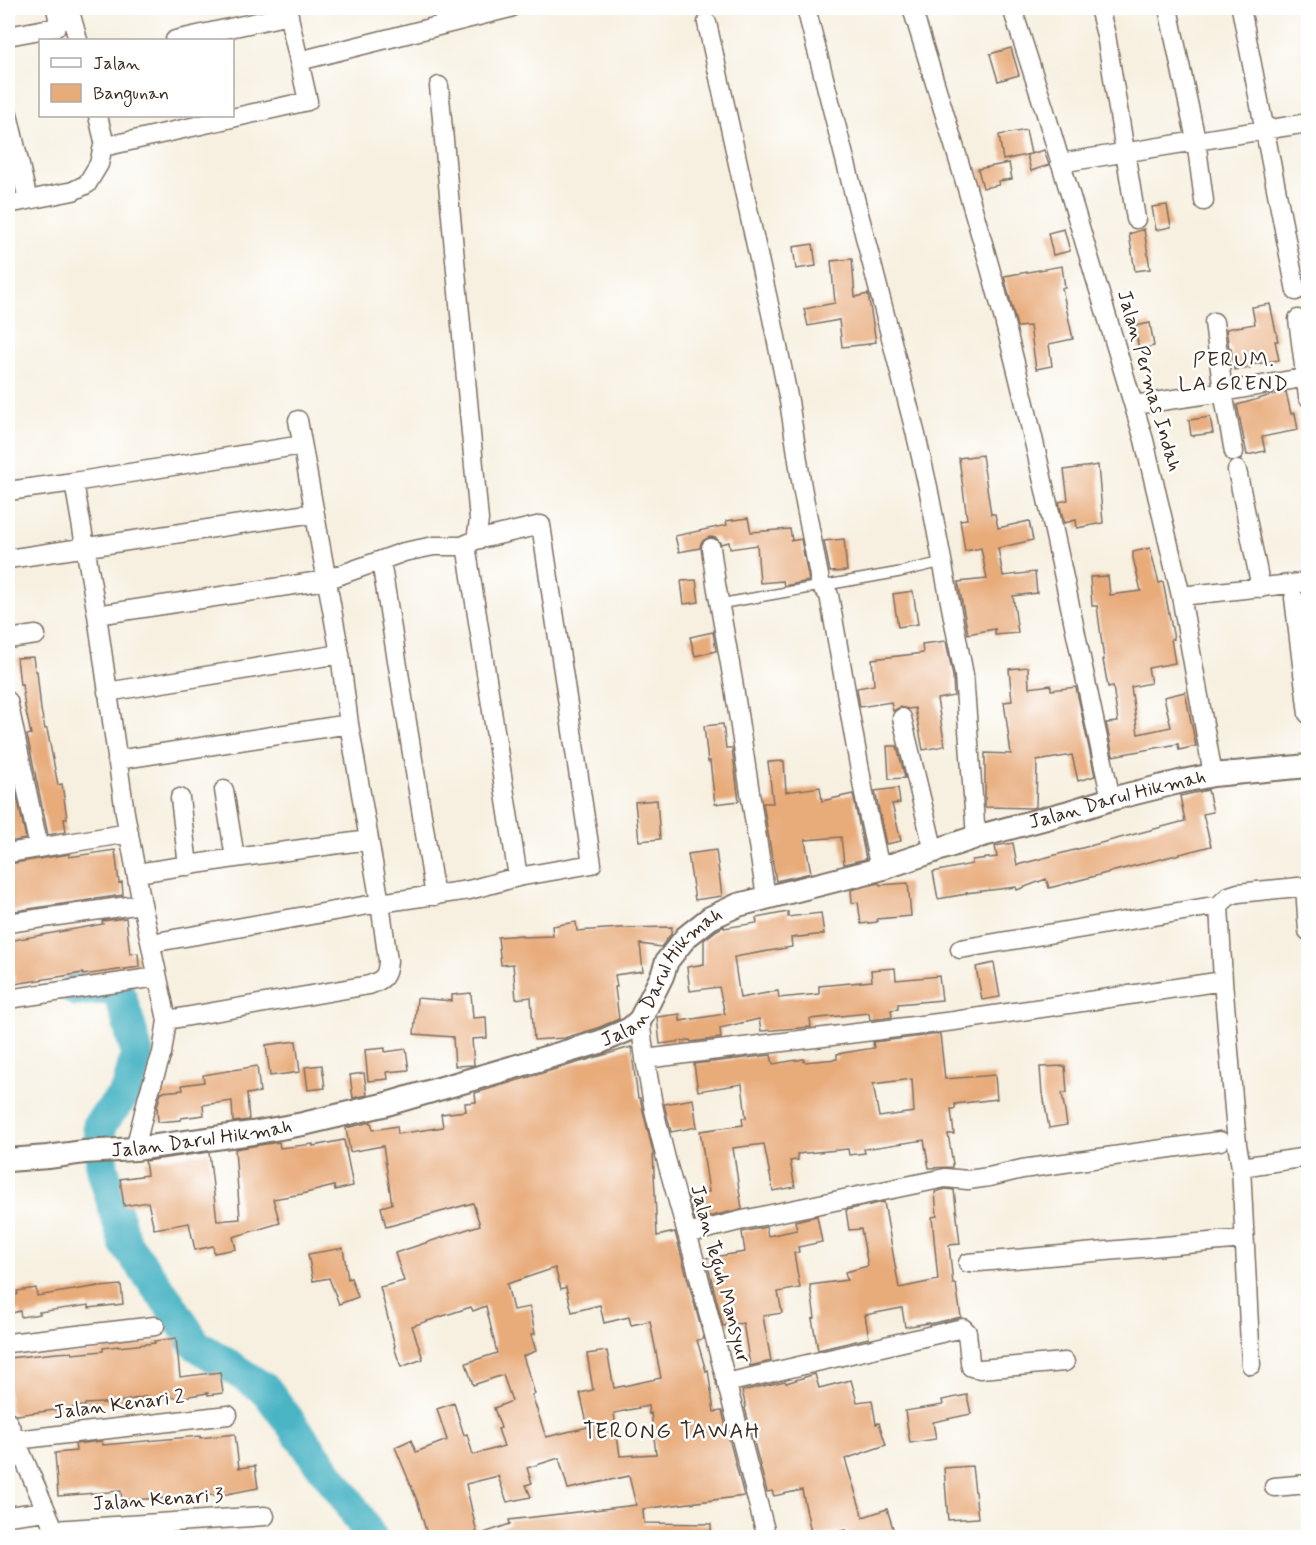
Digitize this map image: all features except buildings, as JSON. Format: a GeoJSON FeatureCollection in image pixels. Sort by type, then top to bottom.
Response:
{"type":"FeatureCollection","features":[{"type":"Feature","properties":{"kind":"street"},"geometry":{"type":"LineString","coordinates":[[8,36],[56,27],[58,24],[56,8]]}},
{"type":"Feature","properties":{"kind":"street"},"geometry":{"type":"LineString","coordinates":[[69,8],[78,39]]}},
{"type":"Feature","properties":{"kind":"street"},"geometry":{"type":"LineString","coordinates":[[299,61],[510,8]]}},
{"type":"Feature","properties":{"kind":"street"},"geometry":{"type":"LineString","coordinates":[[806,8],[916,435],[964,675],[976,837]]}},
{"type":"Feature","properties":{"kind":"street"},"geometry":{"type":"LineString","coordinates":[[912,8],[965,180],[1003,316],[1049,508],[1111,799]]}},
{"type":"Feature","properties":{"kind":"street","name":"Jalan Permas Indah"},"geometry":{"type":"LineString","coordinates":[[1012,8],[1134,405],[1180,596],[1213,775]]}},
{"type":"Feature","properties":{"kind":"street"},"geometry":{"type":"LineString","coordinates":[[1099,8],[1106,35],[1136,219]]}},
{"type":"Feature","properties":{"kind":"street"},"geometry":{"type":"LineString","coordinates":[[1168,8],[1196,140],[1204,201]]}},
{"type":"Feature","properties":{"kind":"street"},"geometry":{"type":"LineString","coordinates":[[1241,8],[1296,291]]}},
{"type":"Feature","properties":{"kind":"street"},"geometry":{"type":"LineString","coordinates":[[103,147],[308,101],[288,11],[179,39]]}},
{"type":"Feature","properties":{"kind":"street"},"geometry":{"type":"LineString","coordinates":[[707,23],[789,401],[802,486],[822,587],[829,595],[865,799],[880,869]]}},
{"type":"Feature","properties":{"kind":"street"},"geometry":{"type":"LineString","coordinates":[[439,86],[479,520],[478,532],[471,543],[518,877]]}},
{"type":"Feature","properties":{"kind":"street"},"geometry":{"type":"LineString","coordinates":[[8,114],[28,200]]}},
{"type":"Feature","properties":{"kind":"street"},"geometry":{"type":"LineString","coordinates":[[8,204],[73,191],[87,184],[99,164],[103,147],[104,141],[98,117]]}},
{"type":"Feature","properties":{"kind":"street"},"geometry":{"type":"LineString","coordinates":[[1060,163],[1308,123]]}},
{"type":"Feature","properties":{"kind":"street"},"geometry":{"type":"LineString","coordinates":[[1298,319],[1308,397]]}},
{"type":"Feature","properties":{"kind":"street"},"geometry":{"type":"LineString","coordinates":[[1215,322],[1223,392],[1234,452]]}},
{"type":"Feature","properties":{"kind":"street"},"geometry":{"type":"LineString","coordinates":[[1134,405],[1307,377]]}},
{"type":"Feature","properties":{"kind":"street"},"geometry":{"type":"LineString","coordinates":[[167,1020],[377,982],[385,976],[388,961],[380,903],[349,724],[340,654],[298,420]]}},
{"type":"Feature","properties":{"kind":"street"},"geometry":{"type":"LineString","coordinates":[[8,491],[302,445]]}},
{"type":"Feature","properties":{"kind":"street"},"geometry":{"type":"LineString","coordinates":[[1237,470],[1261,588]]}},
{"type":"Feature","properties":{"kind":"street"},"geometry":{"type":"LineString","coordinates":[[74,482],[97,615],[129,833],[167,1020],[162,1053],[128,1149]]}},
{"type":"Feature","properties":{"kind":"street"},"geometry":{"type":"LineString","coordinates":[[8,559],[314,513]]}},
{"type":"Feature","properties":{"kind":"street"},"geometry":{"type":"LineString","coordinates":[[97,615],[326,580],[418,548],[471,543],[541,525],[592,864],[518,877],[469,890],[380,903],[151,943]]}},
{"type":"Feature","properties":{"kind":"street"},"geometry":{"type":"LineString","coordinates":[[711,548],[766,897]]}},
{"type":"Feature","properties":{"kind":"street"},"geometry":{"type":"LineString","coordinates":[[381,561],[435,896]]}},
{"type":"Feature","properties":{"kind":"street"},"geometry":{"type":"LineString","coordinates":[[1180,596],[1308,582]]}},
{"type":"Feature","properties":{"kind":"street"},"geometry":{"type":"LineString","coordinates":[[1294,598],[1308,714]]}},
{"type":"Feature","properties":{"kind":"street"},"geometry":{"type":"LineString","coordinates":[[8,639],[36,635]]}},
{"type":"Feature","properties":{"kind":"street"},"geometry":{"type":"LineString","coordinates":[[107,692],[340,654]]}},
{"type":"Feature","properties":{"kind":"street"},"geometry":{"type":"LineString","coordinates":[[8,701],[39,848]]}},
{"type":"Feature","properties":{"kind":"street"},"geometry":{"type":"LineString","coordinates":[[902,718],[934,852]]}},
{"type":"Feature","properties":{"kind":"street"},"geometry":{"type":"LineString","coordinates":[[117,760],[349,724]]}},
{"type":"Feature","properties":{"kind":"street","name":"Jalan Darul Hikmah"},"geometry":{"type":"LineString","coordinates":[[8,1160],[128,1149],[282,1127],[387,1104],[600,1042],[630,1029],[640,1020],[667,961],[686,937],[704,922],[724,910],[766,897],[880,869],[976,837],[1111,799],[1213,775],[1308,766]]}},
{"type":"Feature","properties":{"kind":"street"},"geometry":{"type":"LineString","coordinates":[[224,790],[235,858]]}},
{"type":"Feature","properties":{"kind":"street"},"geometry":{"type":"LineString","coordinates":[[180,798],[188,866]]}},
{"type":"Feature","properties":{"kind":"street"},"geometry":{"type":"LineString","coordinates":[[8,853],[129,833]]}},
{"type":"Feature","properties":{"kind":"street"},"geometry":{"type":"LineString","coordinates":[[137,873],[369,840]]}},
{"type":"Feature","properties":{"kind":"street"},"geometry":{"type":"LineString","coordinates":[[960,949],[1219,905],[1238,892],[1307,886],[1308,931]]}},
{"type":"Feature","properties":{"kind":"street"},"geometry":{"type":"LineString","coordinates":[[8,923],[142,904]]}},
{"type":"Feature","properties":{"kind":"street"},"geometry":{"type":"LineString","coordinates":[[1219,905],[1223,981],[1241,1167],[1251,1365]]}},
{"type":"Feature","properties":{"kind":"street"},"geometry":{"type":"LineString","coordinates":[[8,999],[157,977]]}},
{"type":"Feature","properties":{"kind":"street"},"geometry":{"type":"LineString","coordinates":[[645,1059],[954,1021],[1223,981]]}},
{"type":"Feature","properties":{"kind":"street","name":"Jalan Teguh Mansyur"},"geometry":{"type":"LineString","coordinates":[[640,1020],[654,1110],[666,1159],[767,1538]]}},
{"type":"Feature","properties":{"kind":"street"},"geometry":{"type":"LineString","coordinates":[[687,1234],[743,1220],[945,1178],[968,1180],[1022,1169],[1220,1141]]}},
{"type":"Feature","properties":{"kind":"street"},"geometry":{"type":"LineString","coordinates":[[1241,1167],[1308,1157]]}},
{"type":"Feature","properties":{"kind":"street"},"geometry":{"type":"LineString","coordinates":[[968,1263],[1244,1239]]}},
{"type":"Feature","properties":{"kind":"street"},"geometry":{"type":"LineString","coordinates":[[8,1344],[155,1326]]}},
{"type":"Feature","properties":{"kind":"street"},"geometry":{"type":"LineString","coordinates":[[726,1383],[963,1328],[967,1332],[970,1362],[974,1369],[1065,1362]]}},
{"type":"Feature","properties":{"kind":"street","name":"Jalan Kenari 2"},"geometry":{"type":"LineString","coordinates":[[10,1428],[228,1415]]}},
{"type":"Feature","properties":{"kind":"street"},"geometry":{"type":"LineString","coordinates":[[10,1428],[56,1534]]}},
{"type":"Feature","properties":{"kind":"street"},"geometry":{"type":"LineString","coordinates":[[1274,1487],[1308,1484]]}},
{"type":"Feature","properties":{"kind":"street"},"geometry":{"type":"LineString","coordinates":[[8,1516],[45,1511]]}},
{"type":"Feature","properties":{"kind":"street","name":"Jalan Kenari 3"},"geometry":{"type":"LineString","coordinates":[[56,1534],[265,1516]]}},
{"type":"Feature","properties":{"kind":"lane"},"geometry":{"type":"LineString","coordinates":[[719,604],[822,587],[942,562]]}},
{"type":"Feature","properties":{"kind":"waterway"},"geometry":{"type":"LineString","coordinates":[[76,990],[117,987],[137,1054],[127,1091],[99,1125],[102,1167],[125,1243],[171,1306],[195,1344],[266,1390],[349,1502],[371,1538]]}},
{"type":"Feature","properties":{"kind":"district","name":"PERUM. LA GREND"},"geometry":{"type":"Point","coordinates":[1234,372]}},
{"type":"Feature","properties":{"kind":"district","name":"TERONG TAWAH"},"geometry":{"type":"Point","coordinates":[672,1432]}}]}
